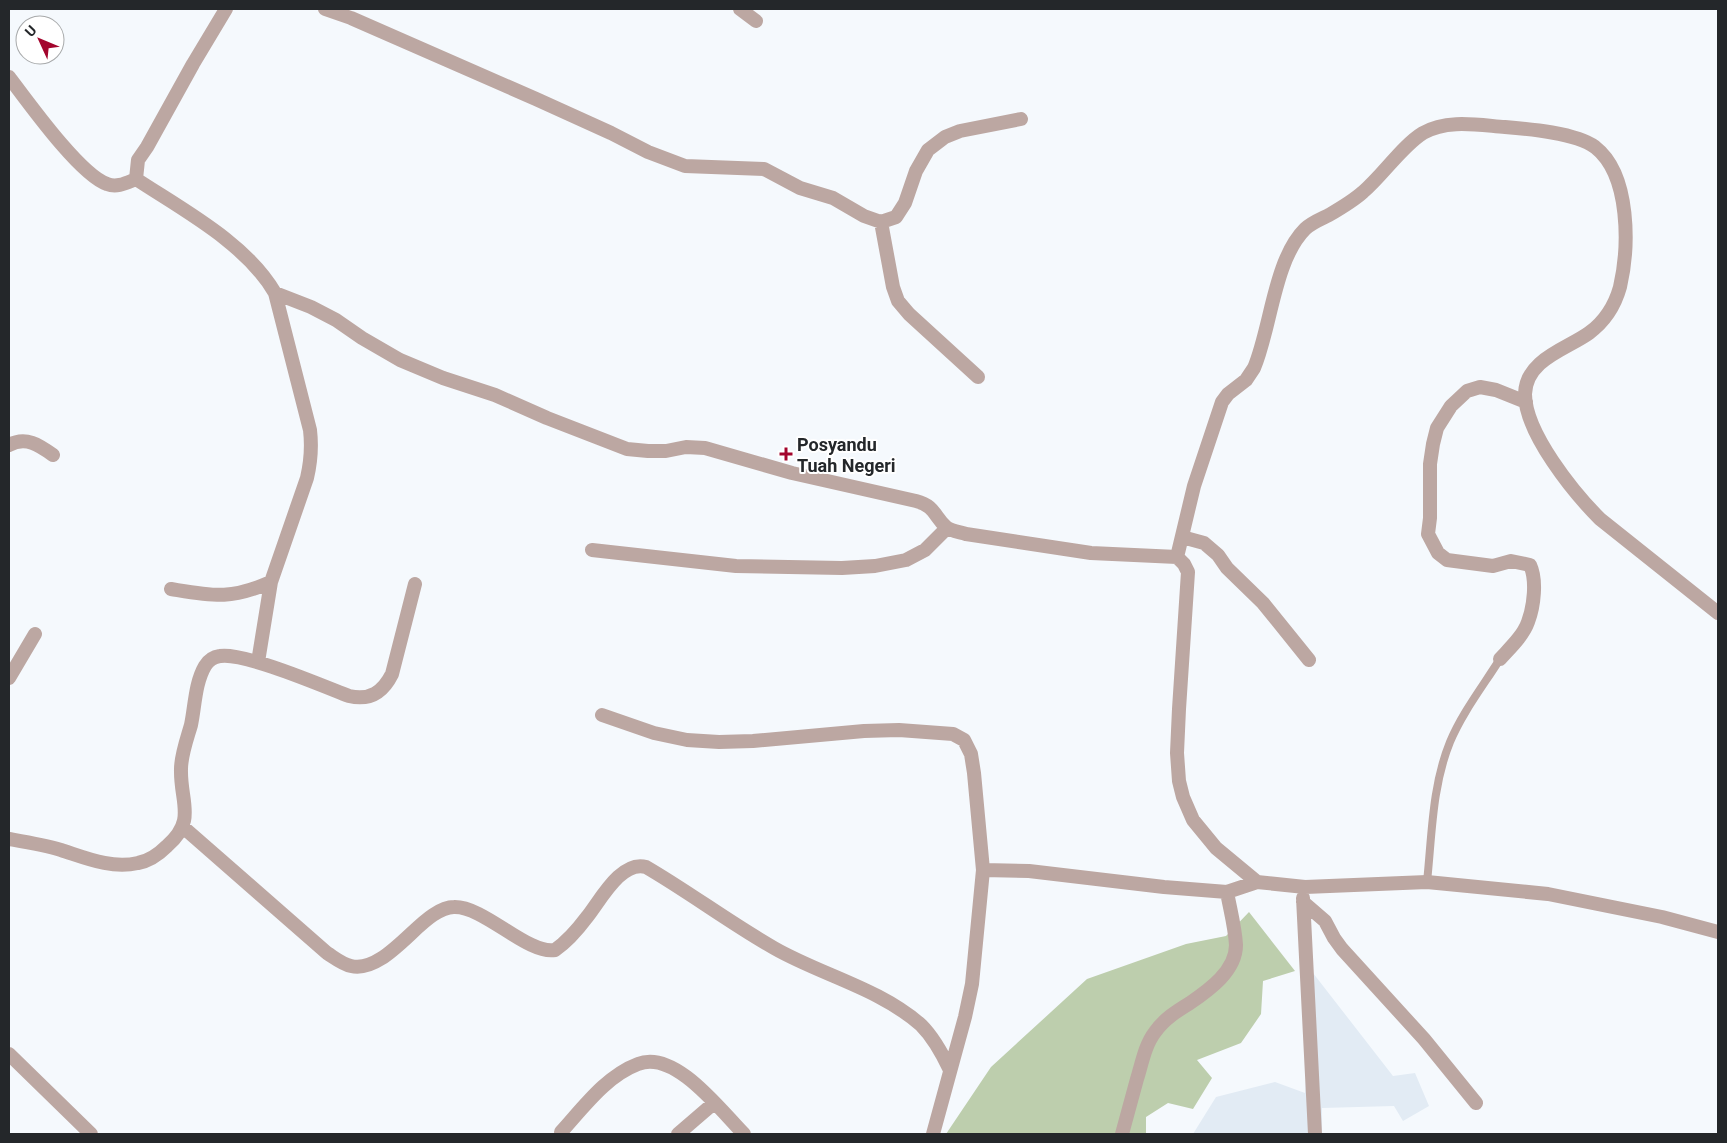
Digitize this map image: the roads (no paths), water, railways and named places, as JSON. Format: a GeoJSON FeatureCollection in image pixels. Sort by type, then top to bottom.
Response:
{"type":"FeatureCollection","features":[{"type":"Feature","properties":{"kind":"street"},"geometry":{"type":"LineString","coordinates":[[136,179],[138,160],[226,9]]}},
{"type":"Feature","properties":{"kind":"street"},"geometry":{"type":"LineString","coordinates":[[325,9],[351,18],[536,99],[648,152],[685,166],[764,169],[800,188],[833,198],[864,216],[881,222],[896,217],[905,203],[916,170],[928,150],[945,137],[960,131],[1021,119]]}},
{"type":"Feature","properties":{"kind":"street"},"geometry":{"type":"LineString","coordinates":[[740,9],[756,20]]}},
{"type":"Feature","properties":{"kind":"street"},"geometry":{"type":"LineString","coordinates":[[9,78],[59,140],[89,173],[107,184],[117,186],[136,179]]}},
{"type":"Feature","properties":{"kind":"street"},"geometry":{"type":"LineString","coordinates":[[1177,557],[1194,486],[1222,402],[1228,394],[1246,380],[1254,368],[1278,282],[1292,246],[1307,227],[1355,198],[1371,185],[1423,133],[1455,124],[1513,128],[1575,138],[1594,146],[1610,164],[1616,177],[1621,193],[1625,222],[1626,243],[1619,289],[1614,305],[1591,332],[1566,345],[1539,365],[1526,385],[1526,402],[1536,431],[1561,474],[1586,504],[1608,525],[1718,613]]}},
{"type":"Feature","properties":{"kind":"street"},"geometry":{"type":"LineString","coordinates":[[136,179],[205,224],[240,252],[268,280],[275,294],[298,390],[310,430],[312,445],[311,461],[307,478],[271,582],[258,662]]}},
{"type":"Feature","properties":{"kind":"street"},"geometry":{"type":"LineString","coordinates":[[881,222],[893,286],[898,301],[909,314],[978,376]]}},
{"type":"Feature","properties":{"kind":"street"},"geometry":{"type":"LineString","coordinates":[[275,294],[311,307],[336,320],[400,360],[443,378],[495,395],[627,449],[648,452],[686,447],[705,448],[792,473],[926,504],[932,508],[947,528],[966,534],[1091,553],[1177,557],[1184,564],[1188,572],[1177,753],[1179,781],[1183,797],[1193,820],[1216,848],[1257,882]]}},
{"type":"Feature","properties":{"kind":"street"},"geometry":{"type":"LineString","coordinates":[[1500,659],[1518,640],[1528,622],[1534,590],[1534,574],[1530,565],[1511,561],[1493,566],[1472,564],[1447,560],[1438,553],[1428,534],[1430,518],[1430,464],[1437,428],[1451,406],[1467,391],[1480,387],[1489,388],[1526,402]]}},
{"type":"Feature","properties":{"kind":"street"},"geometry":{"type":"LineString","coordinates":[[9,445],[15,442],[31,442],[53,455]]}},
{"type":"Feature","properties":{"kind":"street"},"geometry":{"type":"LineString","coordinates":[[592,550],[736,566],[842,568],[875,566],[906,560],[925,550],[947,528]]}},
{"type":"Feature","properties":{"kind":"street"},"geometry":{"type":"LineString","coordinates":[[1182,537],[1204,543],[1218,555],[1227,568],[1263,603],[1309,660]]}},
{"type":"Feature","properties":{"kind":"street"},"geometry":{"type":"LineString","coordinates":[[170,589],[227,596],[253,590],[271,582]]}},
{"type":"Feature","properties":{"kind":"street"},"geometry":{"type":"LineString","coordinates":[[9,839],[60,850],[87,860],[123,865],[146,861],[162,851],[175,839],[183,827],[185,805],[181,770],[182,760],[202,671],[209,661],[221,656],[230,656],[258,662],[349,696],[365,698],[375,694],[385,686],[392,674],[415,584]]}},
{"type":"Feature","properties":{"kind":"street"},"geometry":{"type":"LineString","coordinates":[[9,678],[35,634]]}},
{"type":"Feature","properties":{"kind":"street"},"geometry":{"type":"LineString","coordinates":[[602,715],[654,733],[687,740],[719,742],[753,741],[864,731],[943,732],[958,735],[966,743],[971,754],[983,870],[972,984],[965,1017],[933,1134]]}},
{"type":"Feature","properties":{"kind":"street"},"geometry":{"type":"LineString","coordinates":[[183,827],[327,953],[340,962],[360,967],[373,964],[394,949],[426,920],[441,910],[454,907],[473,913],[535,947],[550,951],[555,950],[579,927],[618,877],[637,865],[646,867],[774,948],[851,983],[902,1011],[921,1025],[931,1037],[950,1070]]}},
{"type":"Feature","properties":{"kind":"street"},"geometry":{"type":"LineString","coordinates":[[983,870],[1029,871],[1164,887],[1227,892],[1257,882],[1305,887],[1427,882],[1548,894],[1662,917],[1718,932]]}},
{"type":"Feature","properties":{"kind":"street"},"geometry":{"type":"LineString","coordinates":[[1305,887],[1303,902],[1315,1134]]}},
{"type":"Feature","properties":{"kind":"street"},"geometry":{"type":"LineString","coordinates":[[1122,1134],[1142,1060],[1154,1032],[1173,1014],[1207,992],[1230,966],[1236,946],[1227,892]]}},
{"type":"Feature","properties":{"kind":"street"},"geometry":{"type":"LineString","coordinates":[[1303,902],[1325,921],[1342,950],[1424,1039],[1476,1103]]}},
{"type":"Feature","properties":{"kind":"street"},"geometry":{"type":"LineString","coordinates":[[9,1054],[91,1134]]}},
{"type":"Feature","properties":{"kind":"street"},"geometry":{"type":"LineString","coordinates":[[561,1132],[598,1092],[613,1079],[639,1063],[655,1062],[669,1065],[700,1089],[744,1134]]}},
{"type":"Feature","properties":{"kind":"street"},"geometry":{"type":"LineString","coordinates":[[678,1134],[714,1103]]}},
{"type":"Feature","properties":{"kind":"lane"},"geometry":{"type":"LineString","coordinates":[[1427,882],[1436,792],[1443,763],[1451,740],[1500,659]]}},
{"type":"Feature","properties":{"kind":"place","name":"Posyandu Tuah Negeri"},"geometry":{"type":"Point","coordinates":[786,454]}}]}
